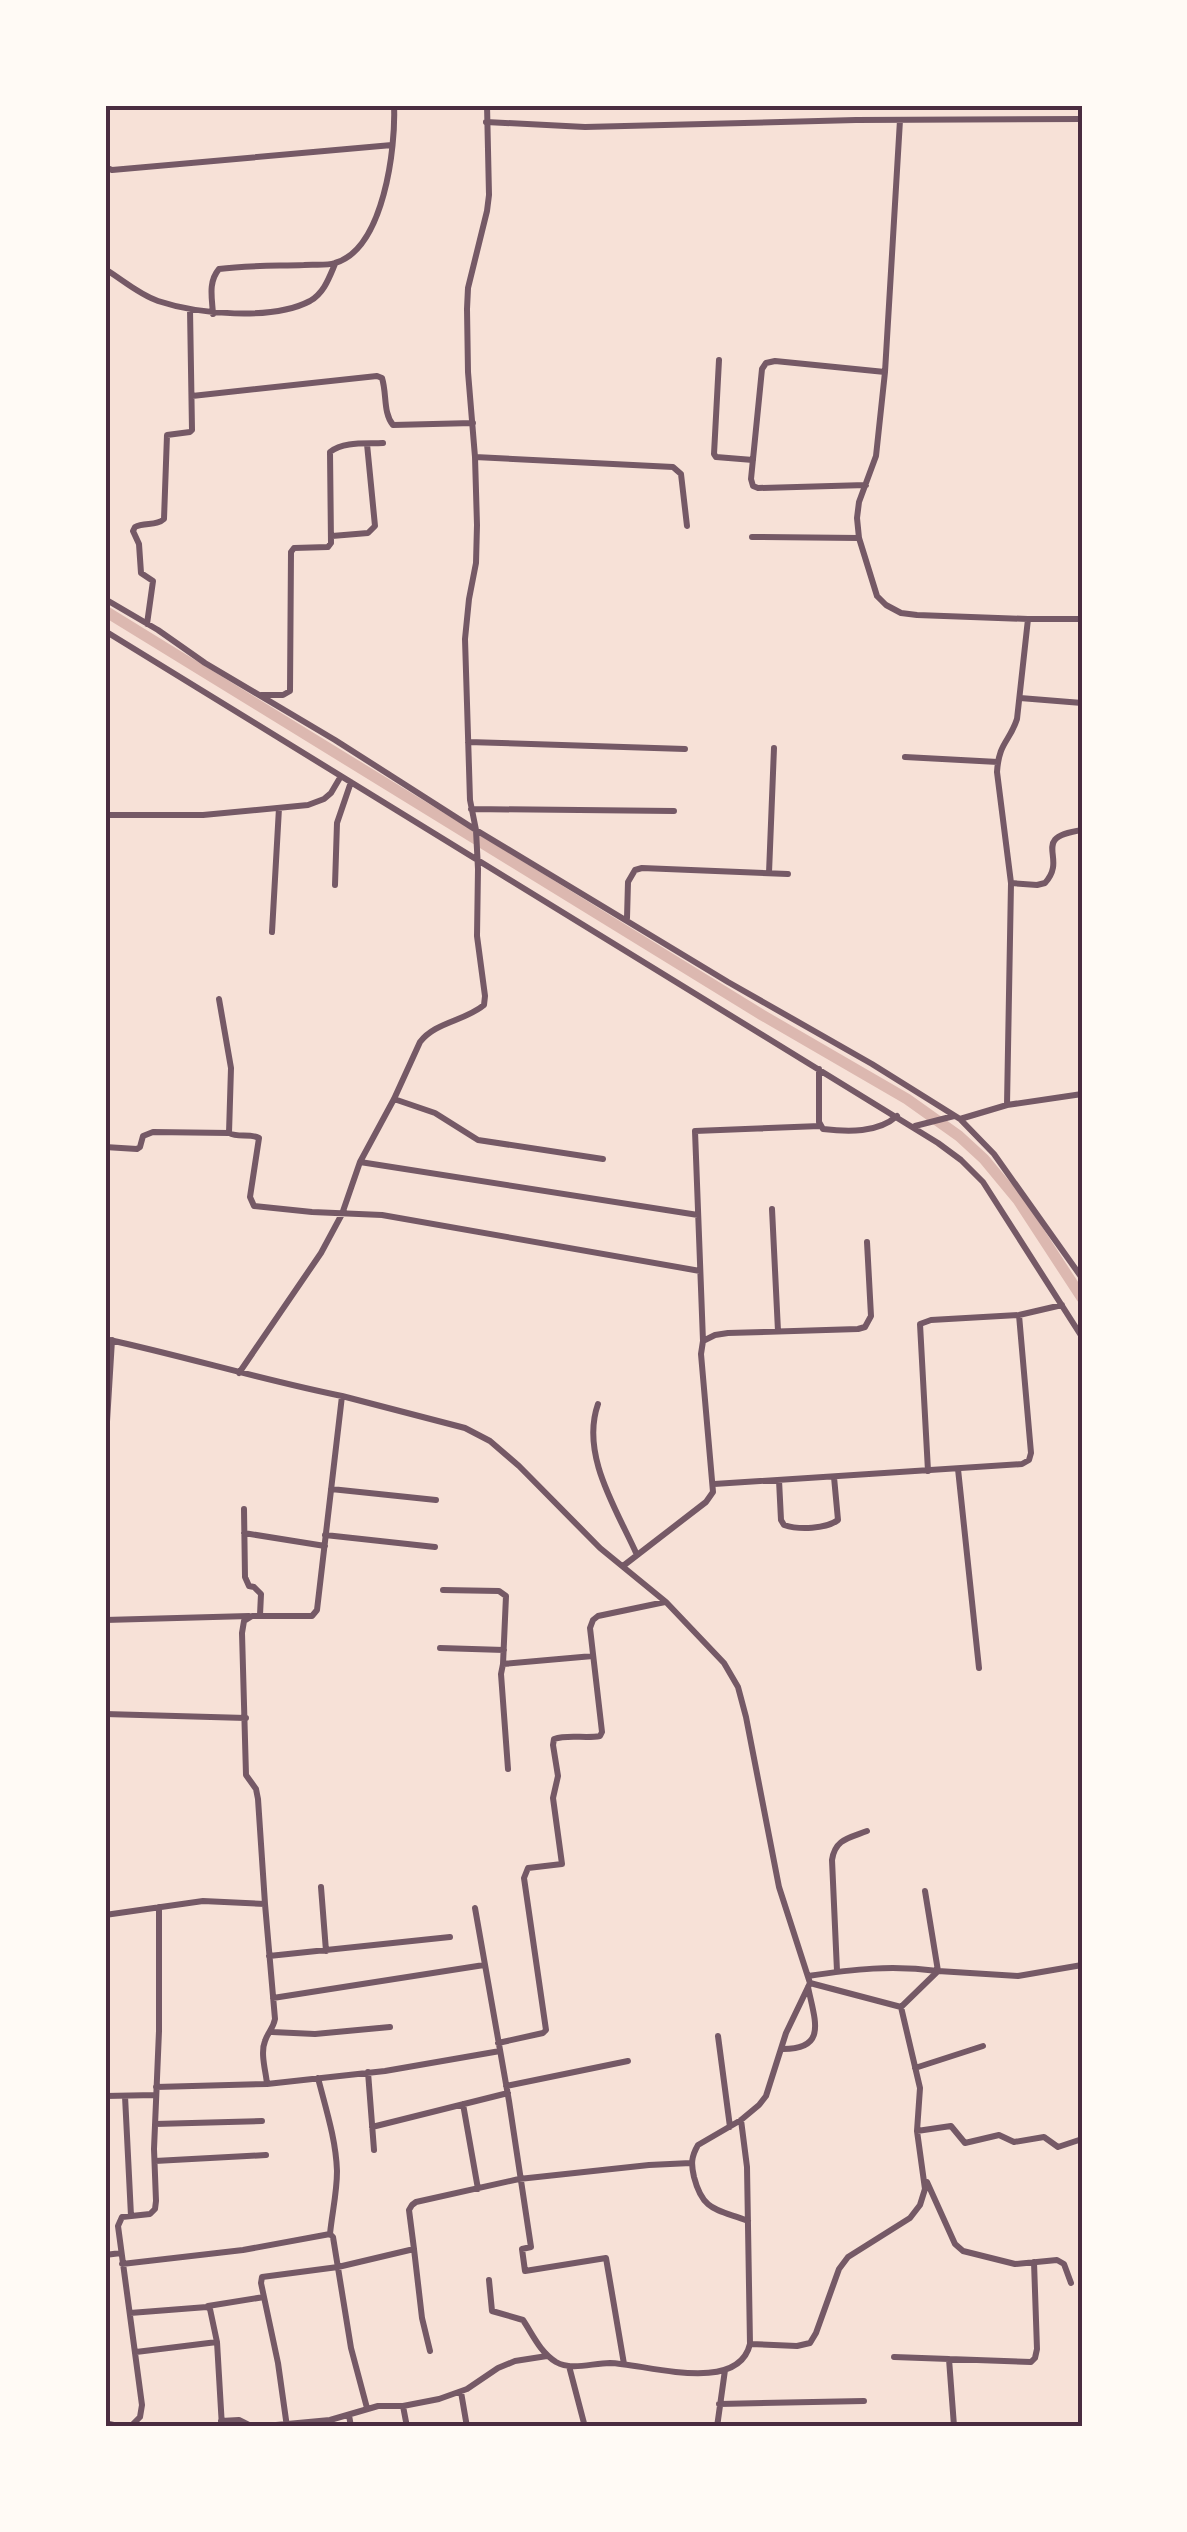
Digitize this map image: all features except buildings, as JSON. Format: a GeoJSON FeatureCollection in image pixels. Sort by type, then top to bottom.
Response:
{"type":"FeatureCollection","features":[{"type":"Feature","properties":{"kind":"street"},"geometry":{"type":"LineString","coordinates":[[213,314],[213,276],[219,269],[335,264],[356,250],[379,209],[392,145],[394,105]]}},
{"type":"Feature","properties":{"kind":"street"},"geometry":{"type":"LineString","coordinates":[[239,1373],[322,1253],[342,1214],[360,1162],[425,1035],[484,1005],[468,742],[466,639],[476,563],[467,309],[489,194],[487,105]]}},
{"type":"Feature","properties":{"kind":"street"},"geometry":{"type":"LineString","coordinates":[[486,122],[585,127],[1082,119]]}},
{"type":"Feature","properties":{"kind":"street"},"geometry":{"type":"LineString","coordinates":[[900,120],[876,456],[857,518],[859,538],[877,596],[886,605],[917,615],[1082,618]]}},
{"type":"Feature","properties":{"kind":"street"},"geometry":{"type":"LineString","coordinates":[[105,167],[112,170],[392,145]]}},
{"type":"Feature","properties":{"kind":"street"},"geometry":{"type":"LineString","coordinates":[[105,269],[157,301],[213,314],[273,311],[312,300],[326,286],[335,264]]}},
{"type":"Feature","properties":{"kind":"street"},"geometry":{"type":"LineString","coordinates":[[147,624],[154,581],[141,573],[139,544],[133,531],[139,525],[164,519],[166,435],[192,430],[190,309]]}},
{"type":"Feature","properties":{"kind":"street"},"geometry":{"type":"LineString","coordinates":[[719,360],[714,454],[753,460]]}},
{"type":"Feature","properties":{"kind":"street"},"geometry":{"type":"LineString","coordinates":[[866,486],[758,488],[752,484],[762,369],[774,361],[885,372]]}},
{"type":"Feature","properties":{"kind":"street"},"geometry":{"type":"LineString","coordinates":[[192,396],[377,376],[382,378],[388,416],[394,425],[473,424]]}},
{"type":"Feature","properties":{"kind":"street"},"geometry":{"type":"LineString","coordinates":[[332,536],[368,533],[375,526],[368,444]]}},
{"type":"Feature","properties":{"kind":"street"},"geometry":{"type":"LineString","coordinates":[[260,695],[290,691],[292,552],[294,548],[328,547],[332,536],[330,452],[344,445],[383,444]]}},
{"type":"Feature","properties":{"kind":"street"},"geometry":{"type":"LineString","coordinates":[[475,457],[673,467],[681,474],[687,526]]}},
{"type":"Feature","properties":{"kind":"street"},"geometry":{"type":"LineString","coordinates":[[752,536],[859,538]]}},
{"type":"Feature","properties":{"kind":"street"},"geometry":{"type":"LineString","coordinates":[[105,599],[476,830],[872,1064],[954,1118],[994,1154],[1082,1278]]}},
{"type":"Feature","properties":{"kind":"street"},"geometry":{"type":"LineString","coordinates":[[1007,1105],[1012,883],[997,772],[1003,743],[1017,719],[1028,620]]}},
{"type":"Feature","properties":{"kind":"street"},"geometry":{"type":"LineString","coordinates":[[105,631],[916,1126],[983,1182],[1082,1337]]}},
{"type":"Feature","properties":{"kind":"street"},"geometry":{"type":"LineString","coordinates":[[1020,698],[1082,703]]}},
{"type":"Feature","properties":{"kind":"street"},"geometry":{"type":"LineString","coordinates":[[468,742],[685,749]]}},
{"type":"Feature","properties":{"kind":"street"},"geometry":{"type":"LineString","coordinates":[[768,873],[774,748]]}},
{"type":"Feature","properties":{"kind":"street"},"geometry":{"type":"LineString","coordinates":[[905,757],[998,762]]}},
{"type":"Feature","properties":{"kind":"street"},"geometry":{"type":"LineString","coordinates":[[105,815],[203,815],[308,805],[331,792],[341,776]]}},
{"type":"Feature","properties":{"kind":"street"},"geometry":{"type":"LineString","coordinates":[[335,884],[338,823],[351,782]]}},
{"type":"Feature","properties":{"kind":"street"},"geometry":{"type":"LineString","coordinates":[[272,932],[279,808]]}},
{"type":"Feature","properties":{"kind":"street"},"geometry":{"type":"LineString","coordinates":[[470,809],[674,810]]}},
{"type":"Feature","properties":{"kind":"street"},"geometry":{"type":"LineString","coordinates":[[1012,883],[1046,884],[1053,872],[1057,836],[1082,830]]}},
{"type":"Feature","properties":{"kind":"street"},"geometry":{"type":"LineString","coordinates":[[627,920],[628,882],[635,870],[788,874]]}},
{"type":"Feature","properties":{"kind":"street"},"geometry":{"type":"LineString","coordinates":[[220,999],[231,1068],[230,1133]]}},
{"type":"Feature","properties":{"kind":"street"},"geometry":{"type":"LineString","coordinates":[[819,1069],[820,1126]]}},
{"type":"Feature","properties":{"kind":"street"},"geometry":{"type":"LineString","coordinates":[[916,1126],[1007,1105],[1082,1094]]}},
{"type":"Feature","properties":{"kind":"street"},"geometry":{"type":"LineString","coordinates":[[394,1099],[434,1112],[478,1140],[603,1159]]}},
{"type":"Feature","properties":{"kind":"street"},"geometry":{"type":"LineString","coordinates":[[623,1566],[706,1502],[713,1492],[702,1354],[694,1131],[878,1128],[897,1116]]}},
{"type":"Feature","properties":{"kind":"street"},"geometry":{"type":"LineString","coordinates":[[105,1147],[137,1149],[144,1136],[153,1132],[249,1135],[259,1138],[250,1197],[254,1206],[382,1215],[700,1272]]}},
{"type":"Feature","properties":{"kind":"street"},"geometry":{"type":"LineString","coordinates":[[360,1162],[698,1215]]}},
{"type":"Feature","properties":{"kind":"street"},"geometry":{"type":"LineString","coordinates":[[772,1209],[778,1331]]}},
{"type":"Feature","properties":{"kind":"street"},"geometry":{"type":"LineString","coordinates":[[703,1341],[728,1333],[865,1326],[870,1316],[867,1242]]}},
{"type":"Feature","properties":{"kind":"street"},"geometry":{"type":"LineString","coordinates":[[928,1471],[920,1324],[1019,1315],[1062,1305]]}},
{"type":"Feature","properties":{"kind":"street"},"geometry":{"type":"LineString","coordinates":[[714,1484],[1022,1464],[1031,1453],[1019,1315]]}},
{"type":"Feature","properties":{"kind":"street"},"geometry":{"type":"LineString","coordinates":[[105,1454],[108,1340],[170,1352],[268,1381],[465,1428],[490,1441],[600,1548],[666,1602],[724,1663],[738,1687],[779,1887],[809,1982],[816,2024],[811,2042],[781,2049]]}},
{"type":"Feature","properties":{"kind":"street"},"geometry":{"type":"LineString","coordinates":[[105,1620],[312,1616],[320,1597],[342,1396]]}},
{"type":"Feature","properties":{"kind":"street"},"geometry":{"type":"LineString","coordinates":[[598,1404],[594,1415],[595,1452],[638,1555]]}},
{"type":"Feature","properties":{"kind":"street"},"geometry":{"type":"LineString","coordinates":[[958,1470],[979,1668]]}},
{"type":"Feature","properties":{"kind":"street"},"geometry":{"type":"LineString","coordinates":[[779,1480],[781,1520],[793,1528],[834,1524],[838,1520],[834,1477]]}},
{"type":"Feature","properties":{"kind":"street"},"geometry":{"type":"LineString","coordinates":[[331,1489],[436,1500]]}},
{"type":"Feature","properties":{"kind":"street"},"geometry":{"type":"LineString","coordinates":[[244,1509],[245,1577],[260,1594],[256,1616]]}},
{"type":"Feature","properties":{"kind":"street"},"geometry":{"type":"LineString","coordinates":[[244,1534],[326,1546]]}},
{"type":"Feature","properties":{"kind":"street"},"geometry":{"type":"LineString","coordinates":[[325,1535],[435,1547]]}},
{"type":"Feature","properties":{"kind":"street"},"geometry":{"type":"LineString","coordinates":[[443,1590],[504,1594],[501,1674],[508,1768]]}},
{"type":"Feature","properties":{"kind":"street"},"geometry":{"type":"LineString","coordinates":[[105,2096],[368,2072],[499,2047],[543,2033],[546,2030],[524,1878],[528,1868],[562,1864],[553,1798],[558,1776],[554,1739],[600,1736],[602,1732],[590,1628],[593,1620],[666,1602]]}},
{"type":"Feature","properties":{"kind":"street"},"geometry":{"type":"LineString","coordinates":[[256,1616],[244,1621],[242,1633],[246,1776],[258,1798],[273,1998],[272,2032],[264,2045],[268,2084]]}},
{"type":"Feature","properties":{"kind":"street"},"geometry":{"type":"LineString","coordinates":[[440,1648],[504,1650]]}},
{"type":"Feature","properties":{"kind":"street"},"geometry":{"type":"LineString","coordinates":[[503,1664],[593,1656]]}},
{"type":"Feature","properties":{"kind":"street"},"geometry":{"type":"LineString","coordinates":[[105,1714],[246,1718]]}},
{"type":"Feature","properties":{"kind":"street"},"geometry":{"type":"LineString","coordinates":[[837,1971],[833,1850],[840,1841],[867,1831]]}},
{"type":"Feature","properties":{"kind":"street"},"geometry":{"type":"LineString","coordinates":[[320,1887],[326,1951]]}},
{"type":"Feature","properties":{"kind":"street"},"geometry":{"type":"LineString","coordinates":[[925,1891],[938,1971]]}},
{"type":"Feature","properties":{"kind":"street"},"geometry":{"type":"LineString","coordinates":[[105,1915],[202,1901],[265,1904]]}},
{"type":"Feature","properties":{"kind":"street"},"geometry":{"type":"LineString","coordinates":[[130,2427],[142,2411],[119,2220],[155,2210],[159,1907]]}},
{"type":"Feature","properties":{"kind":"street"},"geometry":{"type":"LineString","coordinates":[[475,1908],[532,2247],[522,2250],[525,2271],[606,2258],[624,2364]]}},
{"type":"Feature","properties":{"kind":"street"},"geometry":{"type":"LineString","coordinates":[[269,1956],[450,1937]]}},
{"type":"Feature","properties":{"kind":"street"},"geometry":{"type":"LineString","coordinates":[[748,2221],[703,2202],[691,2164],[693,2154],[698,2145],[742,2120],[766,2096],[786,2033],[809,1982],[837,1971],[902,1966],[1018,1976],[1082,1965]]}},
{"type":"Feature","properties":{"kind":"street"},"geometry":{"type":"LineString","coordinates":[[273,1998],[484,1966]]}},
{"type":"Feature","properties":{"kind":"street"},"geometry":{"type":"LineString","coordinates":[[901,2007],[938,1971]]}},
{"type":"Feature","properties":{"kind":"street"},"geometry":{"type":"LineString","coordinates":[[809,1982],[901,2007]]}},
{"type":"Feature","properties":{"kind":"street"},"geometry":{"type":"LineString","coordinates":[[750,2344],[810,2343],[839,2269],[848,2256],[910,2218],[920,2204],[925,2189],[917,2131],[920,2088],[901,2007]]}},
{"type":"Feature","properties":{"kind":"street"},"geometry":{"type":"LineString","coordinates":[[272,2032],[315,2034],[390,2027]]}},
{"type":"Feature","properties":{"kind":"street"},"geometry":{"type":"LineString","coordinates":[[718,2036],[730,2127]]}},
{"type":"Feature","properties":{"kind":"street"},"geometry":{"type":"LineString","coordinates":[[915,2068],[982,2046]]}},
{"type":"Feature","properties":{"kind":"street"},"geometry":{"type":"LineString","coordinates":[[372,2127],[628,2061]]}},
{"type":"Feature","properties":{"kind":"street"},"geometry":{"type":"LineString","coordinates":[[368,2072],[374,2150]]}},
{"type":"Feature","properties":{"kind":"street"},"geometry":{"type":"LineString","coordinates":[[318,2078],[337,2168],[330,2234],[350,2348],[367,2408]]}},
{"type":"Feature","properties":{"kind":"street"},"geometry":{"type":"LineString","coordinates":[[125,2096],[131,2216]]}},
{"type":"Feature","properties":{"kind":"street"},"geometry":{"type":"LineString","coordinates":[[463,2104],[478,2189]]}},
{"type":"Feature","properties":{"kind":"street"},"geometry":{"type":"LineString","coordinates":[[489,2280],[492,2312],[523,2320],[534,2340],[554,2361],[570,2366],[624,2364],[671,2372],[725,2370],[739,2364],[748,2354],[750,2344],[747,2168],[742,2120]]}},
{"type":"Feature","properties":{"kind":"street"},"geometry":{"type":"LineString","coordinates":[[155,2124],[262,2121]]}},
{"type":"Feature","properties":{"kind":"street"},"geometry":{"type":"LineString","coordinates":[[917,2131],[951,2126],[965,2143],[999,2134],[1014,2142],[1044,2137],[1058,2147],[1082,2139]]}},
{"type":"Feature","properties":{"kind":"street"},"geometry":{"type":"LineString","coordinates":[[154,2160],[266,2155]]}},
{"type":"Feature","properties":{"kind":"street"},"geometry":{"type":"LineString","coordinates":[[430,2352],[422,2318],[412,2205],[520,2179],[691,2164]]}},
{"type":"Feature","properties":{"kind":"street"},"geometry":{"type":"LineString","coordinates":[[923,2172],[955,2244],[963,2251],[1015,2264],[1056,2260],[1064,2264],[1071,2283]]}},
{"type":"Feature","properties":{"kind":"street"},"geometry":{"type":"LineString","coordinates":[[122,2264],[244,2250],[330,2234]]}},
{"type":"Feature","properties":{"kind":"street"},"geometry":{"type":"LineString","coordinates":[[287,2426],[262,2277],[414,2249]]}},
{"type":"Feature","properties":{"kind":"street"},"geometry":{"type":"LineString","coordinates":[[105,2255],[121,2253]]}},
{"type":"Feature","properties":{"kind":"street"},"geometry":{"type":"LineString","coordinates":[[894,2357],[1031,2362],[1036,2358],[1034,2262]]}},
{"type":"Feature","properties":{"kind":"street"},"geometry":{"type":"LineString","coordinates":[[130,2314],[264,2297]]}},
{"type":"Feature","properties":{"kind":"street"},"geometry":{"type":"LineString","coordinates":[[207,2307],[216,2342],[220,2425],[239,2420],[253,2426],[287,2426],[367,2408],[403,2406],[452,2396],[514,2361],[548,2356]]}},
{"type":"Feature","properties":{"kind":"street"},"geometry":{"type":"LineString","coordinates":[[136,2352],[216,2342]]}},
{"type":"Feature","properties":{"kind":"street"},"geometry":{"type":"LineString","coordinates":[[876,2427],[954,2426],[949,2359]]}},
{"type":"Feature","properties":{"kind":"street"},"geometry":{"type":"LineString","coordinates":[[570,2366],[585,2427]]}},
{"type":"Feature","properties":{"kind":"street"},"geometry":{"type":"LineString","coordinates":[[717,2427],[725,2370]]}},
{"type":"Feature","properties":{"kind":"street"},"geometry":{"type":"LineString","coordinates":[[461,2392],[467,2427]]}},
{"type":"Feature","properties":{"kind":"street"},"geometry":{"type":"LineString","coordinates":[[719,2404],[864,2401]]}},
{"type":"Feature","properties":{"kind":"street"},"geometry":{"type":"LineString","coordinates":[[403,2406],[407,2427]]}},
{"type":"Feature","properties":{"kind":"street"},"geometry":{"type":"LineString","coordinates":[[349,2415],[351,2427]]}},
{"type":"Feature","properties":{"kind":"street"},"geometry":{"type":"LineString","coordinates":[[105,2423],[122,2427]]}},
{"type":"Feature","properties":{"kind":"waterway"},"geometry":{"type":"LineString","coordinates":[[105,611],[762,1015],[907,1099],[984,1159],[1018,1200],[1082,1298]]}}]}
